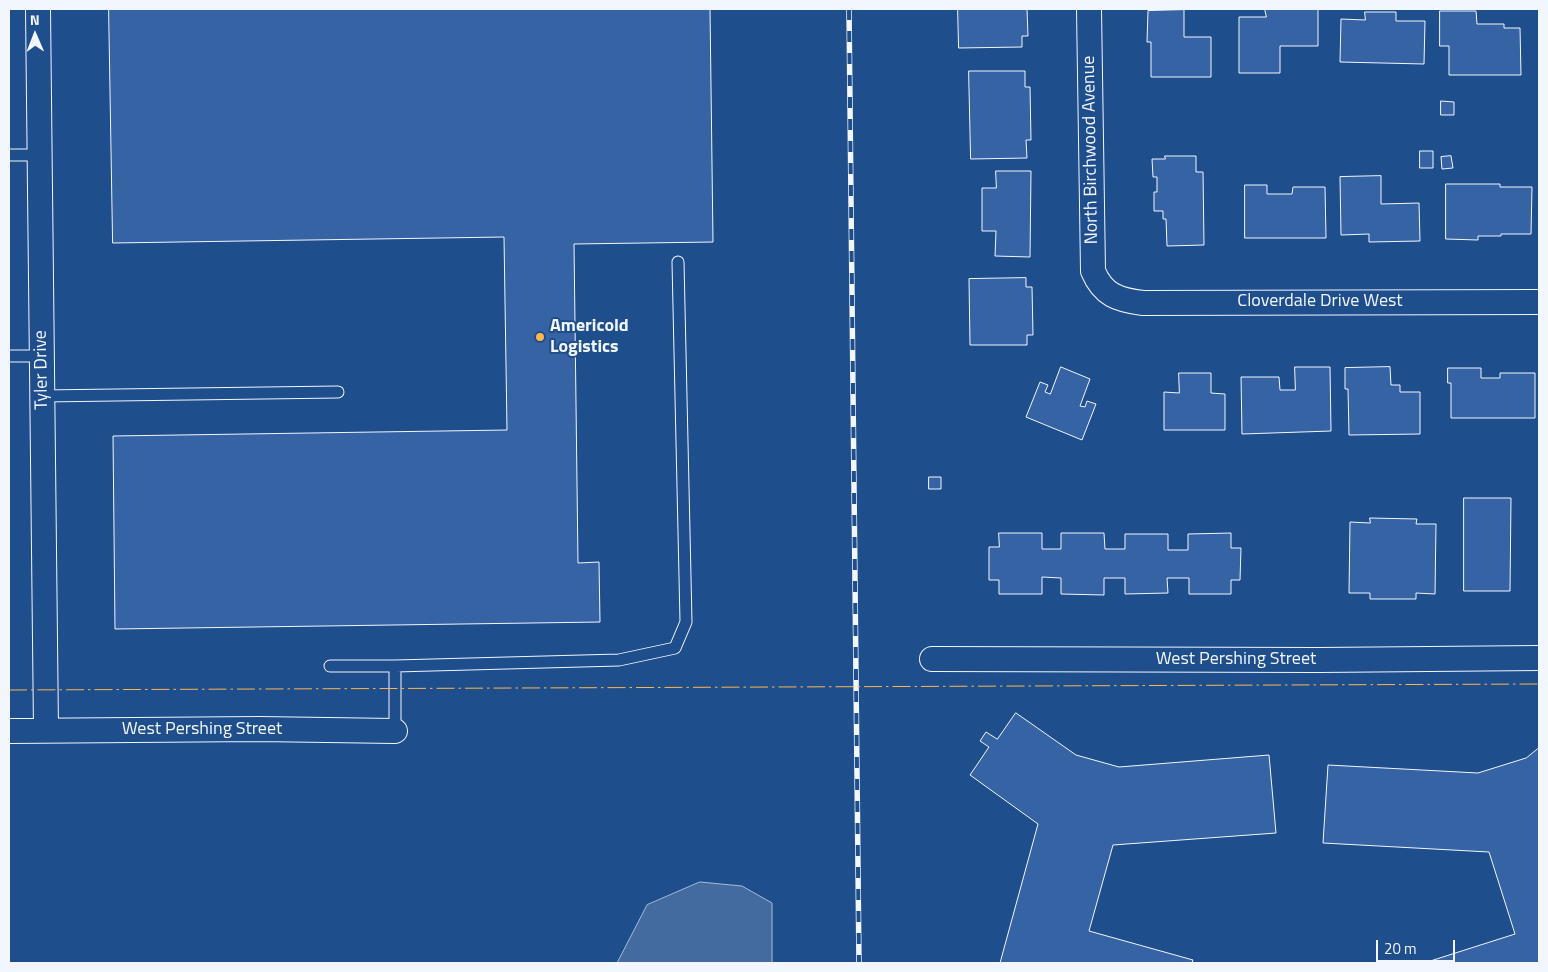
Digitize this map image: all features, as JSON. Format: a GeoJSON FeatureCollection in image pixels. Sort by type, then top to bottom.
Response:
{"type":"FeatureCollection","features":[{"type":"Feature","properties":{"kind":"street","name":"Tyler Drive"},"geometry":{"type":"LineString","coordinates":[[38,9],[46,730]]}},
{"type":"Feature","properties":{"kind":"street","name":"North Birchwood Avenue"},"geometry":{"type":"LineString","coordinates":[[1088,9],[1093,271],[1097,281],[1104,288]]}},
{"type":"Feature","properties":{"kind":"street","name":"Cloverdale Drive West"},"geometry":{"type":"LineString","coordinates":[[1104,288],[1114,297],[1127,302],[1143,303],[1539,302]]}},
{"type":"Feature","properties":{"kind":"street","name":"West Pershing Street"},"geometry":{"type":"LineString","coordinates":[[932,659],[1319,660],[1539,658]]}},
{"type":"Feature","properties":{"kind":"street","name":"West Pershing Street"},"geometry":{"type":"LineString","coordinates":[[9,731],[259,729],[395,731]]}},
{"type":"Feature","properties":{"kind":"lane"},"geometry":{"type":"LineString","coordinates":[[9,155],[40,156]]}},
{"type":"Feature","properties":{"kind":"lane"},"geometry":{"type":"LineString","coordinates":[[330,666],[619,660],[674,648],[686,622],[678,262]]}},
{"type":"Feature","properties":{"kind":"lane"},"geometry":{"type":"LineString","coordinates":[[9,356],[42,356]]}},
{"type":"Feature","properties":{"kind":"lane"},"geometry":{"type":"LineString","coordinates":[[42,396],[338,392]]}},
{"type":"Feature","properties":{"kind":"lane"},"geometry":{"type":"LineString","coordinates":[[395,666],[395,731]]}},
{"type":"Feature","properties":{"kind":"water"},"geometry":{"type":"Polygon","coordinates":[[[700,882],[742,886],[772,903],[772,963],[617,963],[647,905],[700,882]]]}},
{"type":"Feature","properties":{"kind":"building","name":"Americold Logistics"},"geometry":{"type":"Polygon","coordinates":[[[109,9],[710,9],[713,242],[574,244],[578,563],[599,562],[600,622],[115,629],[113,436],[507,430],[504,237],[113,243],[109,9]]]}},
{"type":"Feature","properties":{"kind":"building"},"geometry":{"type":"Polygon","coordinates":[[[958,9],[1027,9],[1028,36],[1022,36],[1022,47],[959,48],[958,9]]]}},
{"type":"Feature","properties":{"kind":"building"},"geometry":{"type":"Polygon","coordinates":[[[1265,9],[1318,9],[1318,46],[1280,46],[1280,73],[1239,73],[1239,17],[1266,17],[1265,9]]]}},
{"type":"Feature","properties":{"kind":"building"},"geometry":{"type":"Polygon","coordinates":[[[1184,10],[1184,37],[1211,37],[1211,77],[1151,77],[1151,42],[1147,42],[1148,11],[1184,10]]]}},
{"type":"Feature","properties":{"kind":"building"},"geometry":{"type":"Polygon","coordinates":[[[1440,11],[1476,11],[1477,24],[1504,24],[1504,28],[1520,28],[1521,75],[1449,75],[1449,46],[1440,46],[1440,11]]]}},
{"type":"Feature","properties":{"kind":"building"},"geometry":{"type":"Polygon","coordinates":[[[1365,12],[1396,12],[1396,21],[1425,21],[1424,64],[1340,62],[1341,19],[1365,20],[1365,12]]]}},
{"type":"Feature","properties":{"kind":"building"},"geometry":{"type":"Polygon","coordinates":[[[969,71],[1025,71],[1025,87],[1030,87],[1031,140],[1026,140],[1027,158],[971,159],[969,71]]]}},
{"type":"Feature","properties":{"kind":"building"},"geometry":{"type":"Polygon","coordinates":[[[1441,101],[1454,102],[1454,115],[1441,115],[1441,101]]]}},
{"type":"Feature","properties":{"kind":"building"},"geometry":{"type":"Polygon","coordinates":[[[1420,151],[1433,151],[1433,168],[1420,168],[1420,151]]]}},
{"type":"Feature","properties":{"kind":"building"},"geometry":{"type":"Polygon","coordinates":[[[1165,156],[1196,156],[1196,172],[1203,172],[1204,245],[1167,246],[1166,219],[1163,219],[1163,211],[1154,211],[1154,192],[1157,192],[1157,177],[1153,177],[1152,159],[1165,159],[1165,156]]]}},
{"type":"Feature","properties":{"kind":"building"},"geometry":{"type":"Polygon","coordinates":[[[1451,156],[1453,168],[1442,169],[1441,157],[1451,156]]]}},
{"type":"Feature","properties":{"kind":"building"},"geometry":{"type":"Polygon","coordinates":[[[996,171],[1031,171],[1030,257],[995,256],[996,231],[982,231],[982,188],[996,188],[996,171]]]}},
{"type":"Feature","properties":{"kind":"building"},"geometry":{"type":"Polygon","coordinates":[[[1381,176],[1381,204],[1419,203],[1420,241],[1369,242],[1369,234],[1341,235],[1340,177],[1381,176]]]}},
{"type":"Feature","properties":{"kind":"building"},"geometry":{"type":"Polygon","coordinates":[[[1446,184],[1500,184],[1500,187],[1532,187],[1531,234],[1478,236],[1478,240],[1446,239],[1446,184]]]}},
{"type":"Feature","properties":{"kind":"building"},"geometry":{"type":"Polygon","coordinates":[[[1245,185],[1267,185],[1267,194],[1292,194],[1293,187],[1325,187],[1326,238],[1245,238],[1245,185]]]}},
{"type":"Feature","properties":{"kind":"building"},"geometry":{"type":"Polygon","coordinates":[[[1026,278],[1026,287],[1032,287],[1033,335],[1027,335],[1027,345],[970,345],[969,279],[1026,278]]]}},
{"type":"Feature","properties":{"kind":"building"},"geometry":{"type":"Polygon","coordinates":[[[1061,367],[1090,379],[1080,406],[1085,407],[1087,401],[1096,404],[1082,440],[1026,417],[1040,382],[1048,385],[1045,392],[1050,394],[1061,367]]]}},
{"type":"Feature","properties":{"kind":"building"},"geometry":{"type":"Polygon","coordinates":[[[1295,367],[1330,367],[1331,431],[1242,434],[1241,377],[1279,377],[1280,390],[1295,390],[1295,367]]]}},
{"type":"Feature","properties":{"kind":"building"},"geometry":{"type":"Polygon","coordinates":[[[1390,367],[1391,385],[1400,385],[1400,392],[1420,392],[1420,434],[1349,435],[1348,389],[1345,389],[1345,368],[1390,367]]]}},
{"type":"Feature","properties":{"kind":"building"},"geometry":{"type":"Polygon","coordinates":[[[1448,368],[1481,368],[1481,378],[1500,378],[1500,373],[1535,373],[1535,418],[1451,418],[1451,383],[1448,383],[1448,368]]]}},
{"type":"Feature","properties":{"kind":"building"},"geometry":{"type":"Polygon","coordinates":[[[1179,373],[1211,373],[1211,393],[1225,394],[1225,430],[1164,430],[1164,392],[1179,393],[1179,373]]]}},
{"type":"Feature","properties":{"kind":"building"},"geometry":{"type":"Polygon","coordinates":[[[929,477],[941,477],[941,489],[929,489],[929,477]]]}},
{"type":"Feature","properties":{"kind":"building"},"geometry":{"type":"Polygon","coordinates":[[[1464,498],[1511,498],[1510,591],[1464,591],[1464,498]]]}},
{"type":"Feature","properties":{"kind":"building"},"geometry":{"type":"Polygon","coordinates":[[[1370,518],[1417,519],[1416,524],[1436,524],[1435,594],[1416,593],[1416,599],[1370,599],[1370,593],[1349,593],[1350,522],[1370,523],[1370,518]]]}},
{"type":"Feature","properties":{"kind":"building"},"geometry":{"type":"Polygon","coordinates":[[[999,533],[1042,533],[1042,549],[1061,549],[1061,533],[1104,533],[1105,549],[1125,549],[1125,534],[1168,534],[1168,550],[1188,550],[1188,534],[1231,533],[1231,548],[1241,548],[1240,580],[1231,580],[1231,594],[1189,594],[1189,578],[1167,578],[1168,593],[1125,594],[1125,578],[1104,578],[1104,595],[1061,594],[1061,578],[1042,577],[1042,594],[999,594],[999,580],[989,580],[989,547],[999,547],[999,533]]]}},
{"type":"Feature","properties":{"kind":"building"},"geometry":{"type":"Polygon","coordinates":[[[1016,713],[1076,755],[1119,767],[1269,755],[1276,833],[1113,845],[1089,931],[1193,960],[1192,963],[1000,963],[1038,824],[970,775],[989,747],[980,741],[986,732],[997,739],[1016,713]]]}},
{"type":"Feature","properties":{"kind":"building"},"geometry":{"type":"Polygon","coordinates":[[[1539,748],[1539,963],[1424,963],[1515,934],[1489,852],[1323,843],[1328,765],[1478,773],[1526,758],[1539,748]]]}},
{"type":"Feature","properties":{"kind":"railway"},"geometry":{"type":"LineString","coordinates":[[849,9],[859,963]]}},
{"type":"Feature","properties":{"kind":"power"},"geometry":{"type":"LineString","coordinates":[[9,690],[1539,684]]}},
{"type":"Feature","properties":{"kind":"place","name":"Americold Logistics"},"geometry":{"type":"Point","coordinates":[540,337]}}]}
